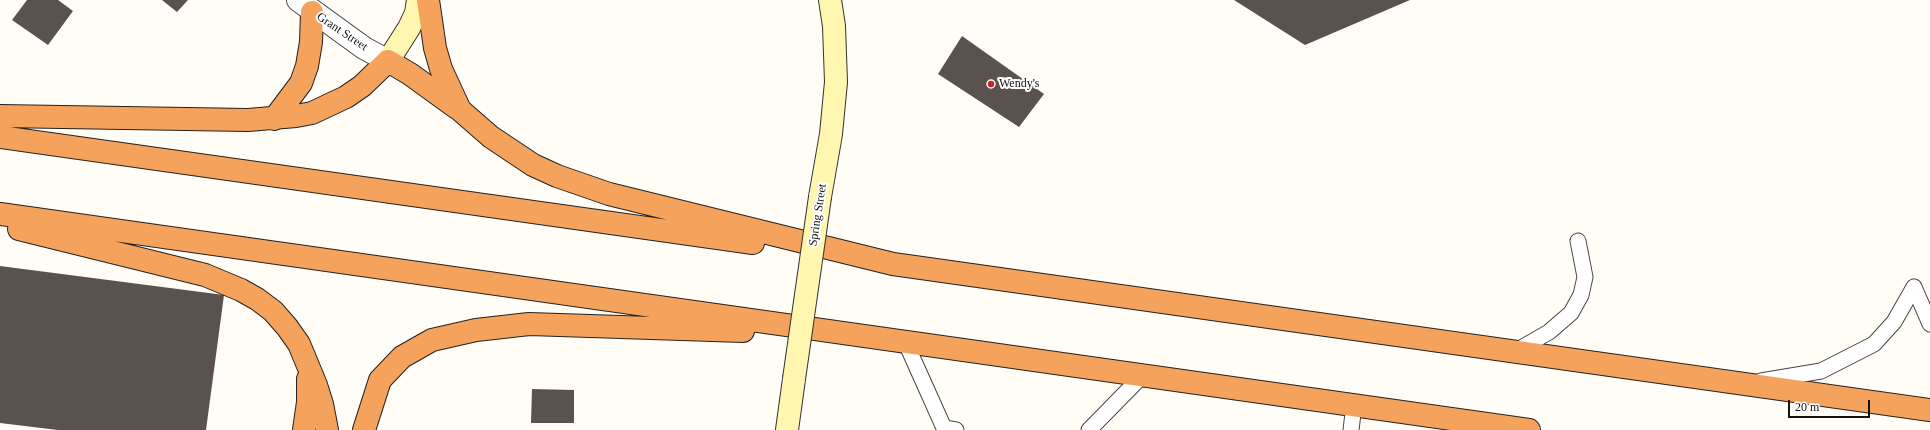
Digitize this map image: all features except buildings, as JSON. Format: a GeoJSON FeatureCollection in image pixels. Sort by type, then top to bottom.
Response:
{"type":"FeatureCollection","features":[{"type":"Feature","properties":{"kind":"highway"},"geometry":{"type":"LineString","coordinates":[[428,0],[435,48],[441,69],[460,110]]}},
{"type":"Feature","properties":{"kind":"highway"},"geometry":{"type":"LineString","coordinates":[[274,119],[301,83],[306,66],[311,42],[305,6]]}},
{"type":"Feature","properties":{"kind":"highway"},"geometry":{"type":"LineString","coordinates":[[0,116],[248,120],[274,119],[312,113],[340,100],[362,86],[388,61],[410,74],[460,110],[510,151],[533,165],[570,181],[610,194],[867,259]]}},
{"type":"Feature","properties":{"kind":"highway"},"geometry":{"type":"LineString","coordinates":[[0,137],[1930,410]]}},
{"type":"Feature","properties":{"kind":"highway"},"geometry":{"type":"LineString","coordinates":[[0,214],[1529,430]]}},
{"type":"Feature","properties":{"kind":"highway"},"geometry":{"type":"LineString","coordinates":[[0,225],[188,270],[224,282],[257,299],[273,311],[299,344],[307,361],[322,404],[327,430]]}},
{"type":"Feature","properties":{"kind":"highway"},"geometry":{"type":"LineString","coordinates":[[364,430],[370,406],[380,380],[402,357],[432,340],[476,330],[529,324],[856,334]]}},
{"type":"Feature","properties":{"kind":"highway"},"geometry":{"type":"LineString","coordinates":[[304,430],[308,402],[307,361]]}},
{"type":"Feature","properties":{"kind":"highway"},"geometry":{"type":"LineString","coordinates":[[370,406],[375,430]]}},
{"type":"Feature","properties":{"kind":"street"},"geometry":{"type":"LineString","coordinates":[[388,61],[409,28],[416,12],[418,0]]}},
{"type":"Feature","properties":{"kind":"street","name":"Spring Street"},"geometry":{"type":"LineString","coordinates":[[787,430],[820,197],[831,134],[836,82],[834,26],[830,0]]}},
{"type":"Feature","properties":{"kind":"street","name":"Grant Street"},"geometry":{"type":"LineString","coordinates":[[305,6],[364,48],[388,61]]}},
{"type":"Feature","properties":{"kind":"lane"},"geometry":{"type":"LineString","coordinates":[[1516,351],[1549,332],[1571,313],[1581,295],[1585,277],[1578,241]]}},
{"type":"Feature","properties":{"kind":"lane"},"geometry":{"type":"LineString","coordinates":[[1744,384],[1821,371],[1874,344],[1894,322],[1914,287],[1930,324]]}},
{"type":"Feature","properties":{"kind":"lane"},"geometry":{"type":"LineString","coordinates":[[905,341],[944,428],[956,430]]}},
{"type":"Feature","properties":{"kind":"lane"},"geometry":{"type":"LineString","coordinates":[[1089,430],[1143,375]]}},
{"type":"Feature","properties":{"kind":"lane"},"geometry":{"type":"LineString","coordinates":[[1351,430],[1354,405]]}},
{"type":"Feature","properties":{"kind":"place","name":"Wendy's"},"geometry":{"type":"Point","coordinates":[991,84]}}]}
